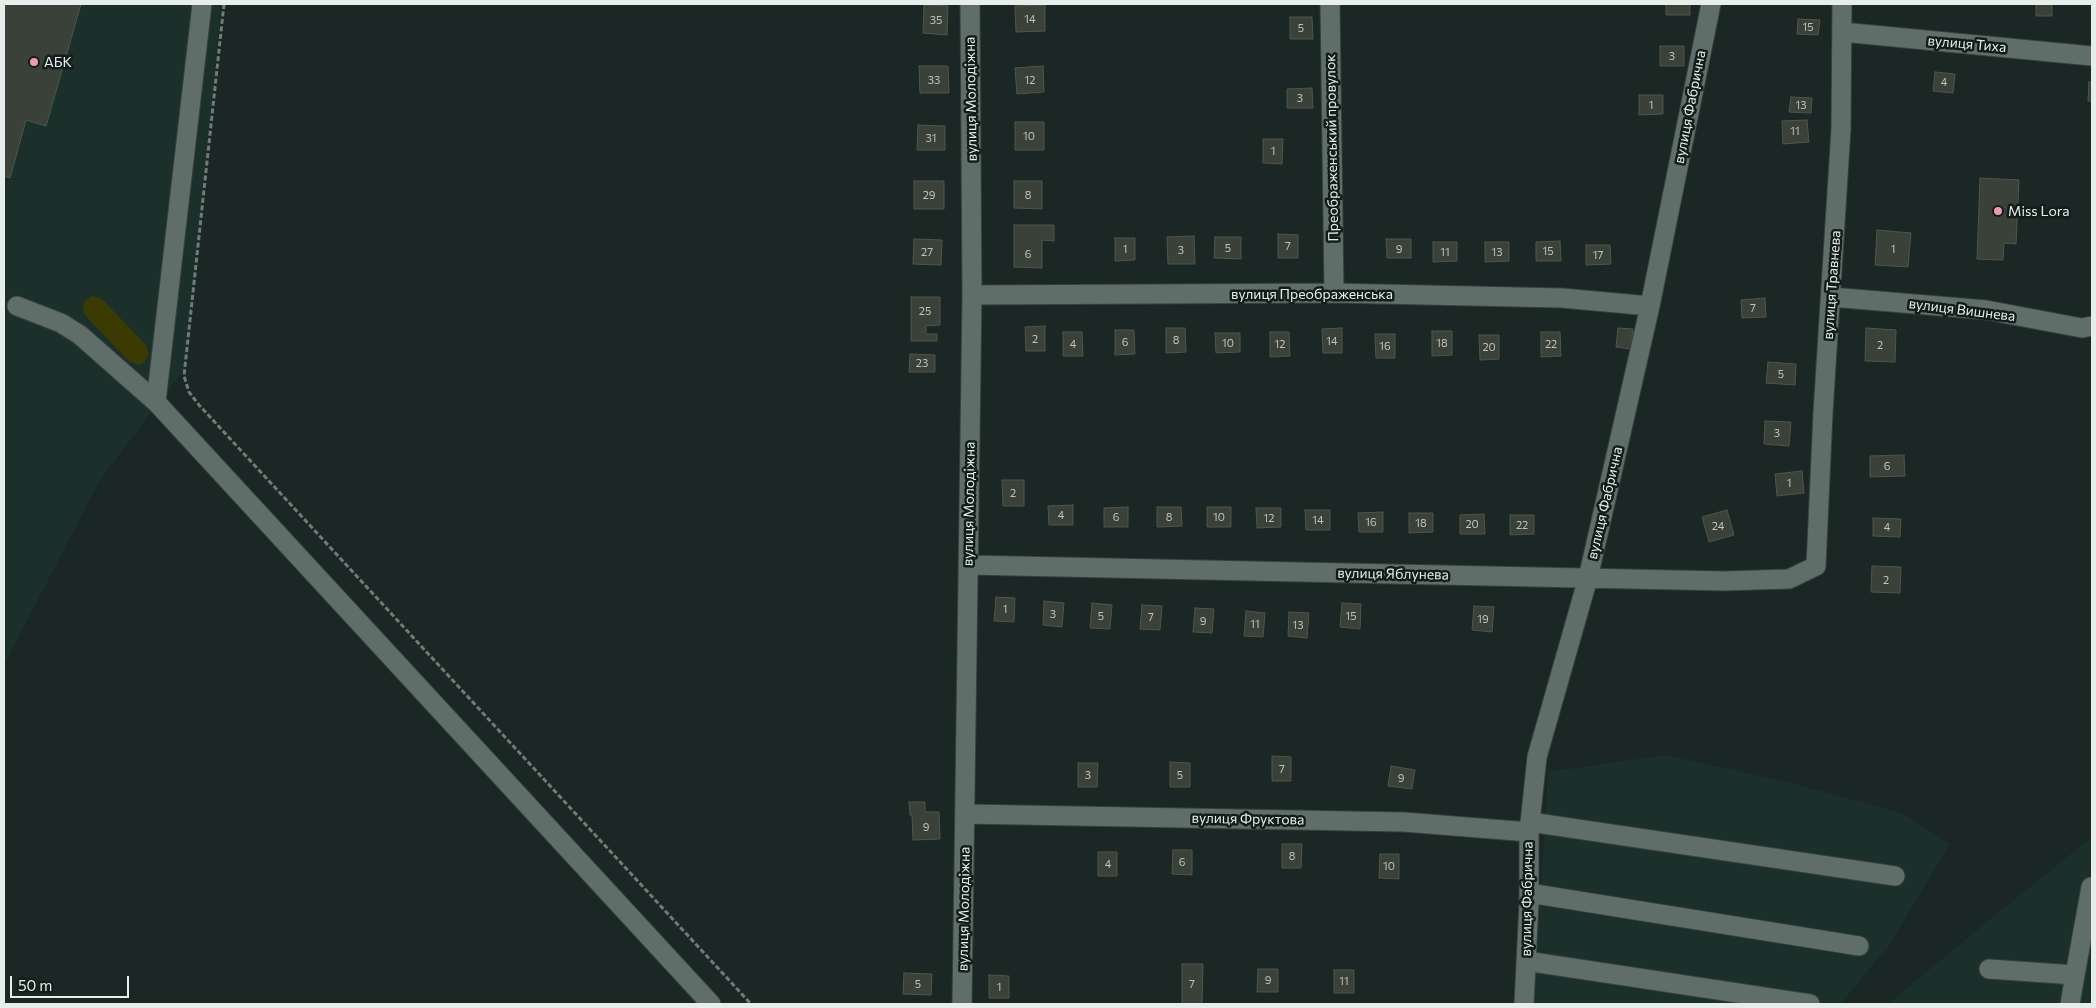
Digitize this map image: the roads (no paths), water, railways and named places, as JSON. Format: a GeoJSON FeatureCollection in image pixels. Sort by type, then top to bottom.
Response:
{"type":"FeatureCollection","features":[{"type":"Feature","properties":{"kind":"street"},"geometry":{"type":"LineString","coordinates":[[156,402],[202,4]]}},
{"type":"Feature","properties":{"kind":"street","name":"вулиця Молодіжна"},"geometry":{"type":"LineString","coordinates":[[962,1004],[972,295],[970,4]]}},
{"type":"Feature","properties":{"kind":"street","name":"Преображенський провулок"},"geometry":{"type":"LineString","coordinates":[[1330,4],[1334,292]]}},
{"type":"Feature","properties":{"kind":"street","name":"вулиця Фабрична"},"geometry":{"type":"LineString","coordinates":[[1524,1004],[1530,827],[1538,757],[1588,578],[1650,306],[1711,4]]}},
{"type":"Feature","properties":{"kind":"street","name":"вулиця Травнева"},"geometry":{"type":"LineString","coordinates":[[1816,566],[1841,130],[1842,4]]}},
{"type":"Feature","properties":{"kind":"street","name":"вулиця Тиха"},"geometry":{"type":"LineString","coordinates":[[1842,32],[2092,56]]}},
{"type":"Feature","properties":{"kind":"street","name":"вулиця Преображенська"},"geometry":{"type":"LineString","coordinates":[[972,295],[1334,292],[1562,298],[1650,306]]}},
{"type":"Feature","properties":{"kind":"street","name":"вулиця Вишнева"},"geometry":{"type":"LineString","coordinates":[[1831,297],[1986,310],[2082,328],[2092,326]]}},
{"type":"Feature","properties":{"kind":"street"},"geometry":{"type":"LineString","coordinates":[[17,306],[60,322],[80,335],[156,402],[711,1004]]}},
{"type":"Feature","properties":{"kind":"street","name":"вулиця Яблунева"},"geometry":{"type":"LineString","coordinates":[[968,565],[1724,581],[1789,579],[1816,566]]}},
{"type":"Feature","properties":{"kind":"street","name":"вулиця Фруктова"},"geometry":{"type":"LineString","coordinates":[[966,814],[1404,822],[1530,827],[1895,876]]}},
{"type":"Feature","properties":{"kind":"street"},"geometry":{"type":"LineString","coordinates":[[2070,1004],[2091,887]]}},
{"type":"Feature","properties":{"kind":"street"},"geometry":{"type":"LineString","coordinates":[[1529,893],[1858,946]]}},
{"type":"Feature","properties":{"kind":"street"},"geometry":{"type":"LineString","coordinates":[[1526,961],[1810,1004]]}},
{"type":"Feature","properties":{"kind":"street"},"geometry":{"type":"LineString","coordinates":[[1989,969],[2075,975]]}},
{"type":"Feature","properties":{"kind":"place","name":"АБК"},"geometry":{"type":"Point","coordinates":[34,62]}},
{"type":"Feature","properties":{"kind":"place","name":"Miss Lora"},"geometry":{"type":"Point","coordinates":[1998,211]}}]}
